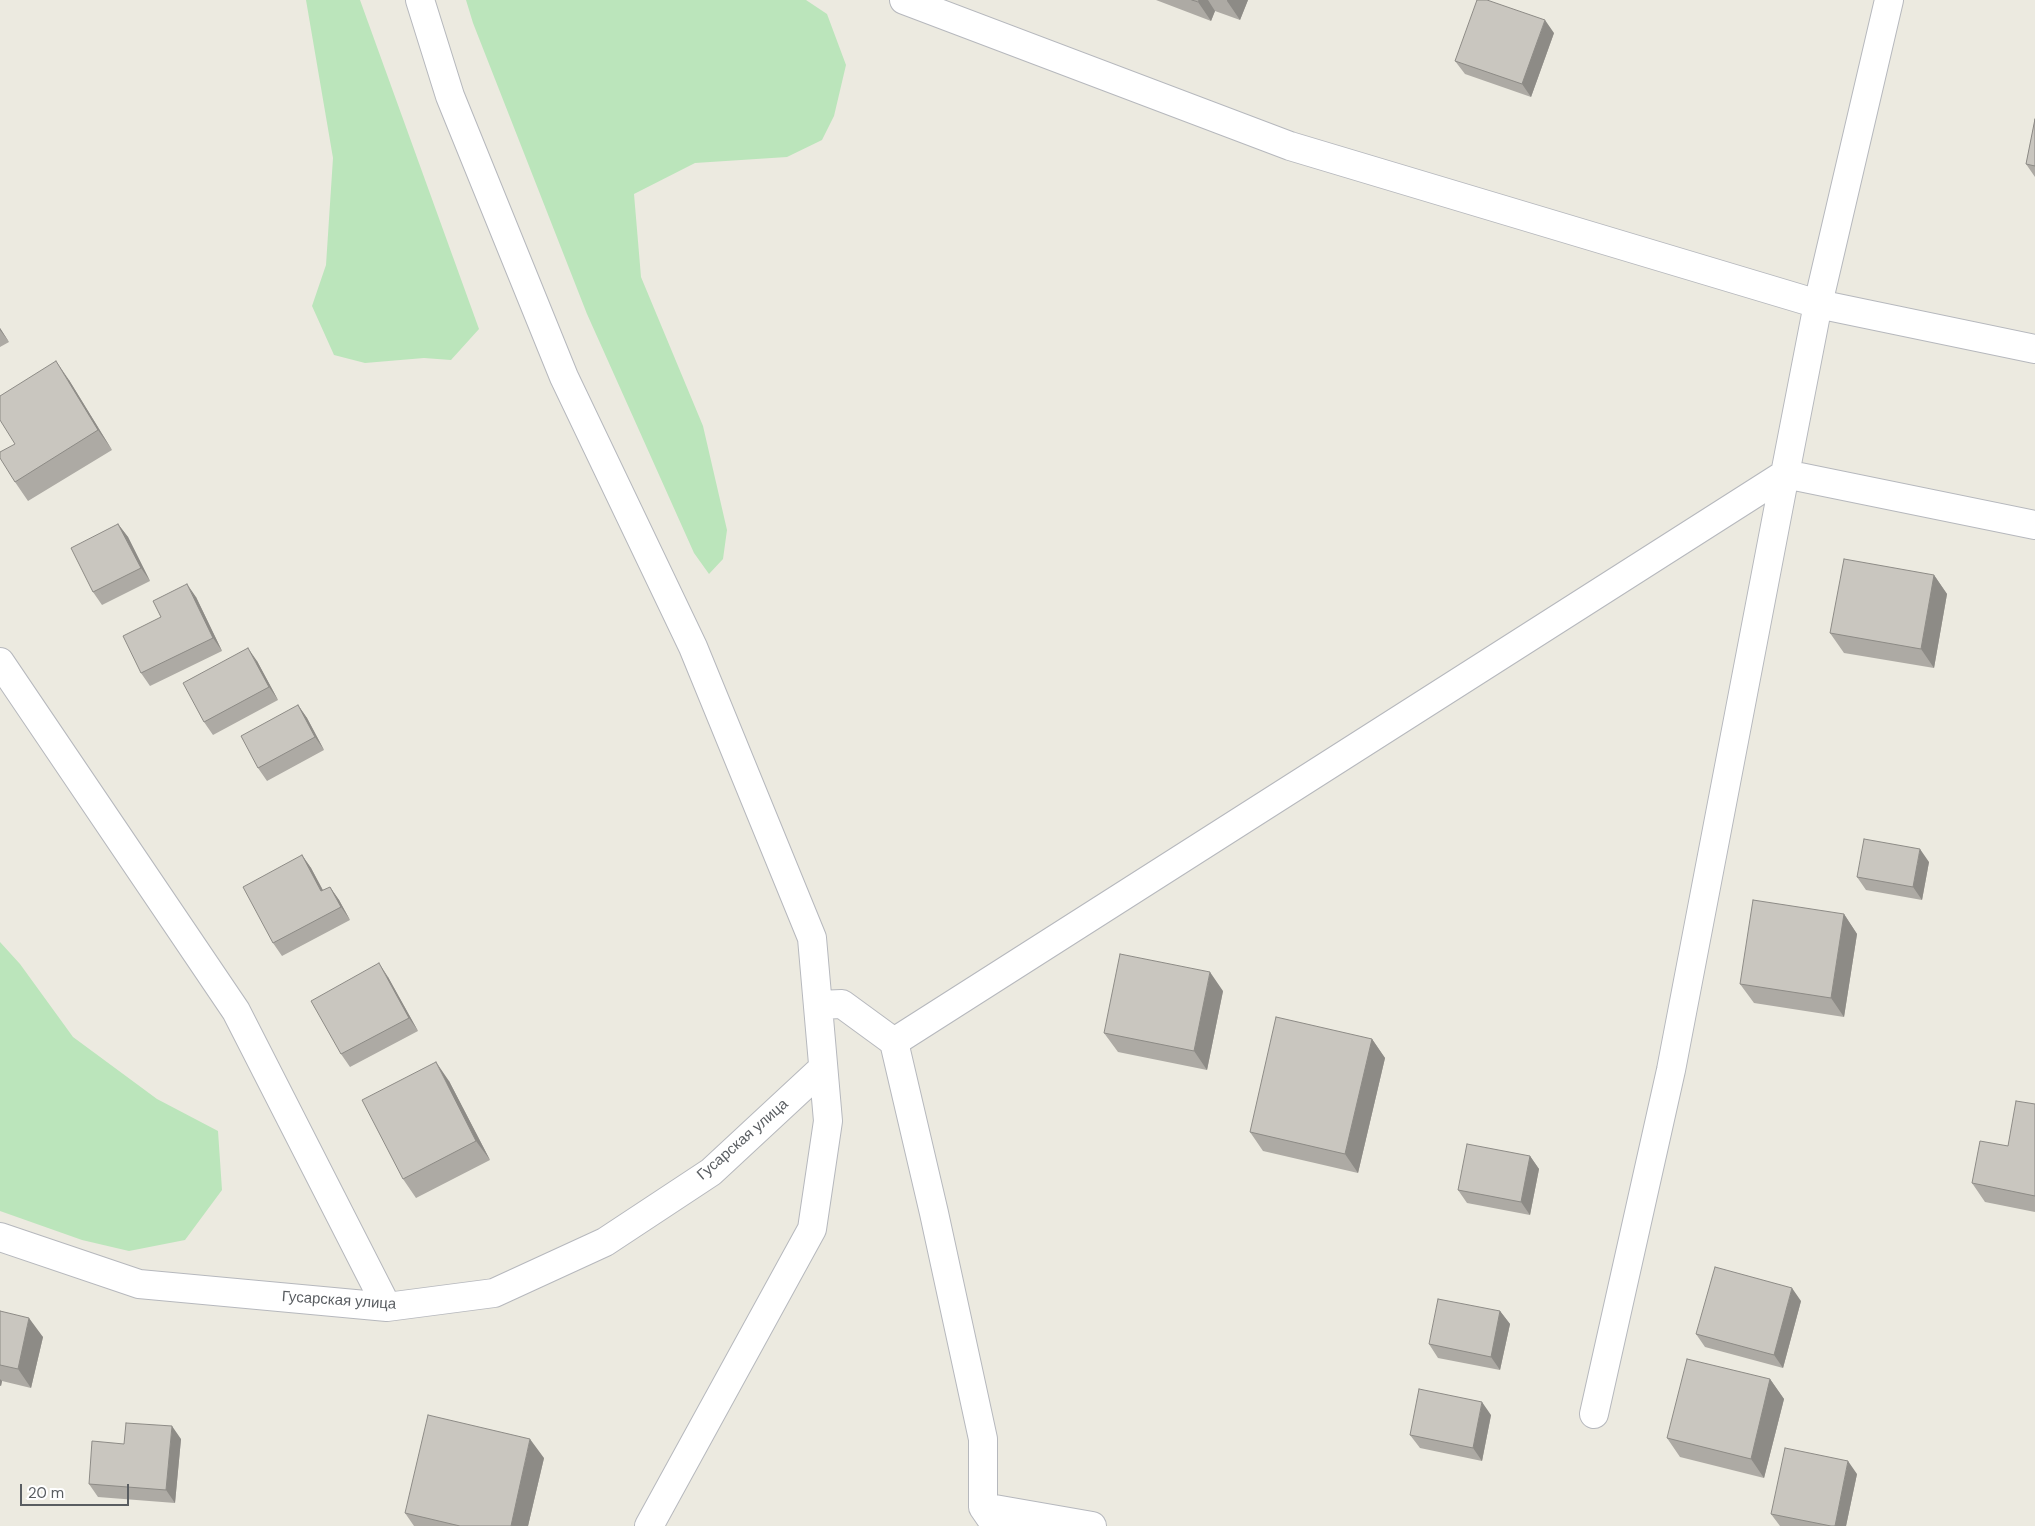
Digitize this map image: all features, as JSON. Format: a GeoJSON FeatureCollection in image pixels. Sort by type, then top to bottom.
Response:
{"type":"FeatureCollection","features":[{"type":"Feature","properties":{"kind":"street"},"geometry":{"type":"LineString","coordinates":[[420,0],[450,96],[564,376],[693,647],[812,938],[828,1121],[812,1229],[649,1526]]}},
{"type":"Feature","properties":{"kind":"street"},"geometry":{"type":"LineString","coordinates":[[904,0],[1290,146],[1818,304],[2035,348]]}},
{"type":"Feature","properties":{"kind":"street"},"geometry":{"type":"LineString","coordinates":[[1594,1414],[1671,1070],[1818,304],[1889,0]]}},
{"type":"Feature","properties":{"kind":"street"},"geometry":{"type":"LineString","coordinates":[[894,1042],[1784,474],[2035,526]]}},
{"type":"Feature","properties":{"kind":"street"},"geometry":{"type":"LineString","coordinates":[[0,662],[236,1012],[387,1307]]}},
{"type":"Feature","properties":{"kind":"street"},"geometry":{"type":"LineString","coordinates":[[818,1005],[842,1004],[894,1042],[936,1222],[983,1438],[990,1516],[1092,1526]]}},
{"type":"Feature","properties":{"kind":"street","name":"Гусарская улица"},"geometry":{"type":"LineString","coordinates":[[0,1237],[139,1284],[387,1307],[494,1294],[605,1242],[711,1172],[823,1068]]}},
{"type":"Feature","properties":{"kind":"green space"},"geometry":{"type":"Polygon","coordinates":[[[306,0],[360,0],[479,329],[451,360],[424,358],[365,363],[334,355],[312,306],[326,265],[333,158],[306,0]]]}},
{"type":"Feature","properties":{"kind":"green space"},"geometry":{"type":"Polygon","coordinates":[[[466,0],[806,0],[827,14],[846,65],[834,116],[822,140],[787,157],[695,163],[634,194],[641,277],[703,426],[727,530],[723,559],[709,574],[694,553],[587,314],[473,23],[466,0]]]}},
{"type":"Feature","properties":{"kind":"green space"},"geometry":{"type":"Polygon","coordinates":[[[0,942],[20,964],[73,1037],[157,1099],[218,1131],[222,1190],[185,1240],[129,1251],[82,1240],[0,1211],[0,942]]]}},
{"type":"Feature","properties":{"kind":"building"},"geometry":{"type":"Polygon","coordinates":[[[1477,0],[1487,0],[1545,20],[1522,84],[1455,61],[1477,0]]]}},
{"type":"Feature","properties":{"kind":"building"},"geometry":{"type":"Polygon","coordinates":[[[2035,119],[2035,166],[2026,164],[2035,119]]]}},
{"type":"Feature","properties":{"kind":"building"},"geometry":{"type":"Polygon","coordinates":[[[56,361],[98,430],[15,482],[0,458],[0,452],[15,444],[0,420],[0,396],[56,361]]]}},
{"type":"Feature","properties":{"kind":"building"},"geometry":{"type":"Polygon","coordinates":[[[118,524],[141,568],[93,592],[71,548],[118,524]]]}},
{"type":"Feature","properties":{"kind":"building"},"geometry":{"type":"Polygon","coordinates":[[[1844,559],[1934,575],[1921,649],[1830,633],[1844,559]]]}},
{"type":"Feature","properties":{"kind":"building"},"geometry":{"type":"Polygon","coordinates":[[[187,584],[213,638],[141,673],[123,636],[161,617],[153,601],[187,584]]]}},
{"type":"Feature","properties":{"kind":"building"},"geometry":{"type":"Polygon","coordinates":[[[248,648],[269,687],[204,722],[183,683],[248,648]]]}},
{"type":"Feature","properties":{"kind":"building"},"geometry":{"type":"Polygon","coordinates":[[[298,705],[315,737],[258,768],[241,736],[298,705]]]}},
{"type":"Feature","properties":{"kind":"building"},"geometry":{"type":"Polygon","coordinates":[[[1864,839],[1920,849],[1913,887],[1857,877],[1864,839]]]}},
{"type":"Feature","properties":{"kind":"building"},"geometry":{"type":"Polygon","coordinates":[[[302,855],[321,891],[330,887],[341,907],[273,943],[243,887],[302,855]]]}},
{"type":"Feature","properties":{"kind":"building"},"geometry":{"type":"Polygon","coordinates":[[[1753,900],[1844,914],[1831,998],[1740,984],[1753,900]]]}},
{"type":"Feature","properties":{"kind":"building"},"geometry":{"type":"Polygon","coordinates":[[[1120,954],[1210,972],[1194,1051],[1104,1033],[1120,954]]]}},
{"type":"Feature","properties":{"kind":"building"},"geometry":{"type":"Polygon","coordinates":[[[379,963],[409,1018],[341,1054],[311,1001],[379,963]]]}},
{"type":"Feature","properties":{"kind":"building"},"geometry":{"type":"Polygon","coordinates":[[[1276,1017],[1372,1039],[1345,1154],[1250,1132],[1276,1017]]]}},
{"type":"Feature","properties":{"kind":"building"},"geometry":{"type":"Polygon","coordinates":[[[436,1062],[476,1141],[403,1179],[362,1100],[436,1062]]]}},
{"type":"Feature","properties":{"kind":"building"},"geometry":{"type":"Polygon","coordinates":[[[2016,1101],[2035,1104],[2035,1196],[1972,1183],[1980,1141],[2008,1146],[2016,1101]]]}},
{"type":"Feature","properties":{"kind":"building"},"geometry":{"type":"Polygon","coordinates":[[[1467,1144],[1530,1156],[1521,1202],[1458,1190],[1467,1144]]]}},
{"type":"Feature","properties":{"kind":"building"},"geometry":{"type":"Polygon","coordinates":[[[1715,1267],[1792,1288],[1774,1355],[1696,1334],[1715,1267]]]}},
{"type":"Feature","properties":{"kind":"building"},"geometry":{"type":"Polygon","coordinates":[[[1438,1299],[1500,1311],[1491,1357],[1429,1344],[1438,1299]]]}},
{"type":"Feature","properties":{"kind":"building"},"geometry":{"type":"Polygon","coordinates":[[[0,1311],[29,1318],[18,1369],[0,1365],[0,1311]]]}},
{"type":"Feature","properties":{"kind":"building"},"geometry":{"type":"Polygon","coordinates":[[[1687,1359],[1770,1379],[1751,1459],[1667,1438],[1687,1359]]]}},
{"type":"Feature","properties":{"kind":"building"},"geometry":{"type":"Polygon","coordinates":[[[1419,1389],[1482,1402],[1473,1448],[1410,1435],[1419,1389]]]}},
{"type":"Feature","properties":{"kind":"building"},"geometry":{"type":"Polygon","coordinates":[[[428,1415],[530,1439],[511,1526],[460,1526],[405,1513],[428,1415]]]}},
{"type":"Feature","properties":{"kind":"building"},"geometry":{"type":"Polygon","coordinates":[[[126,1423],[172,1426],[166,1490],[89,1484],[92,1441],[124,1444],[126,1423]]]}},
{"type":"Feature","properties":{"kind":"building"},"geometry":{"type":"Polygon","coordinates":[[[1785,1448],[1848,1461],[1835,1526],[1771,1514],[1785,1448]]]}}]}
